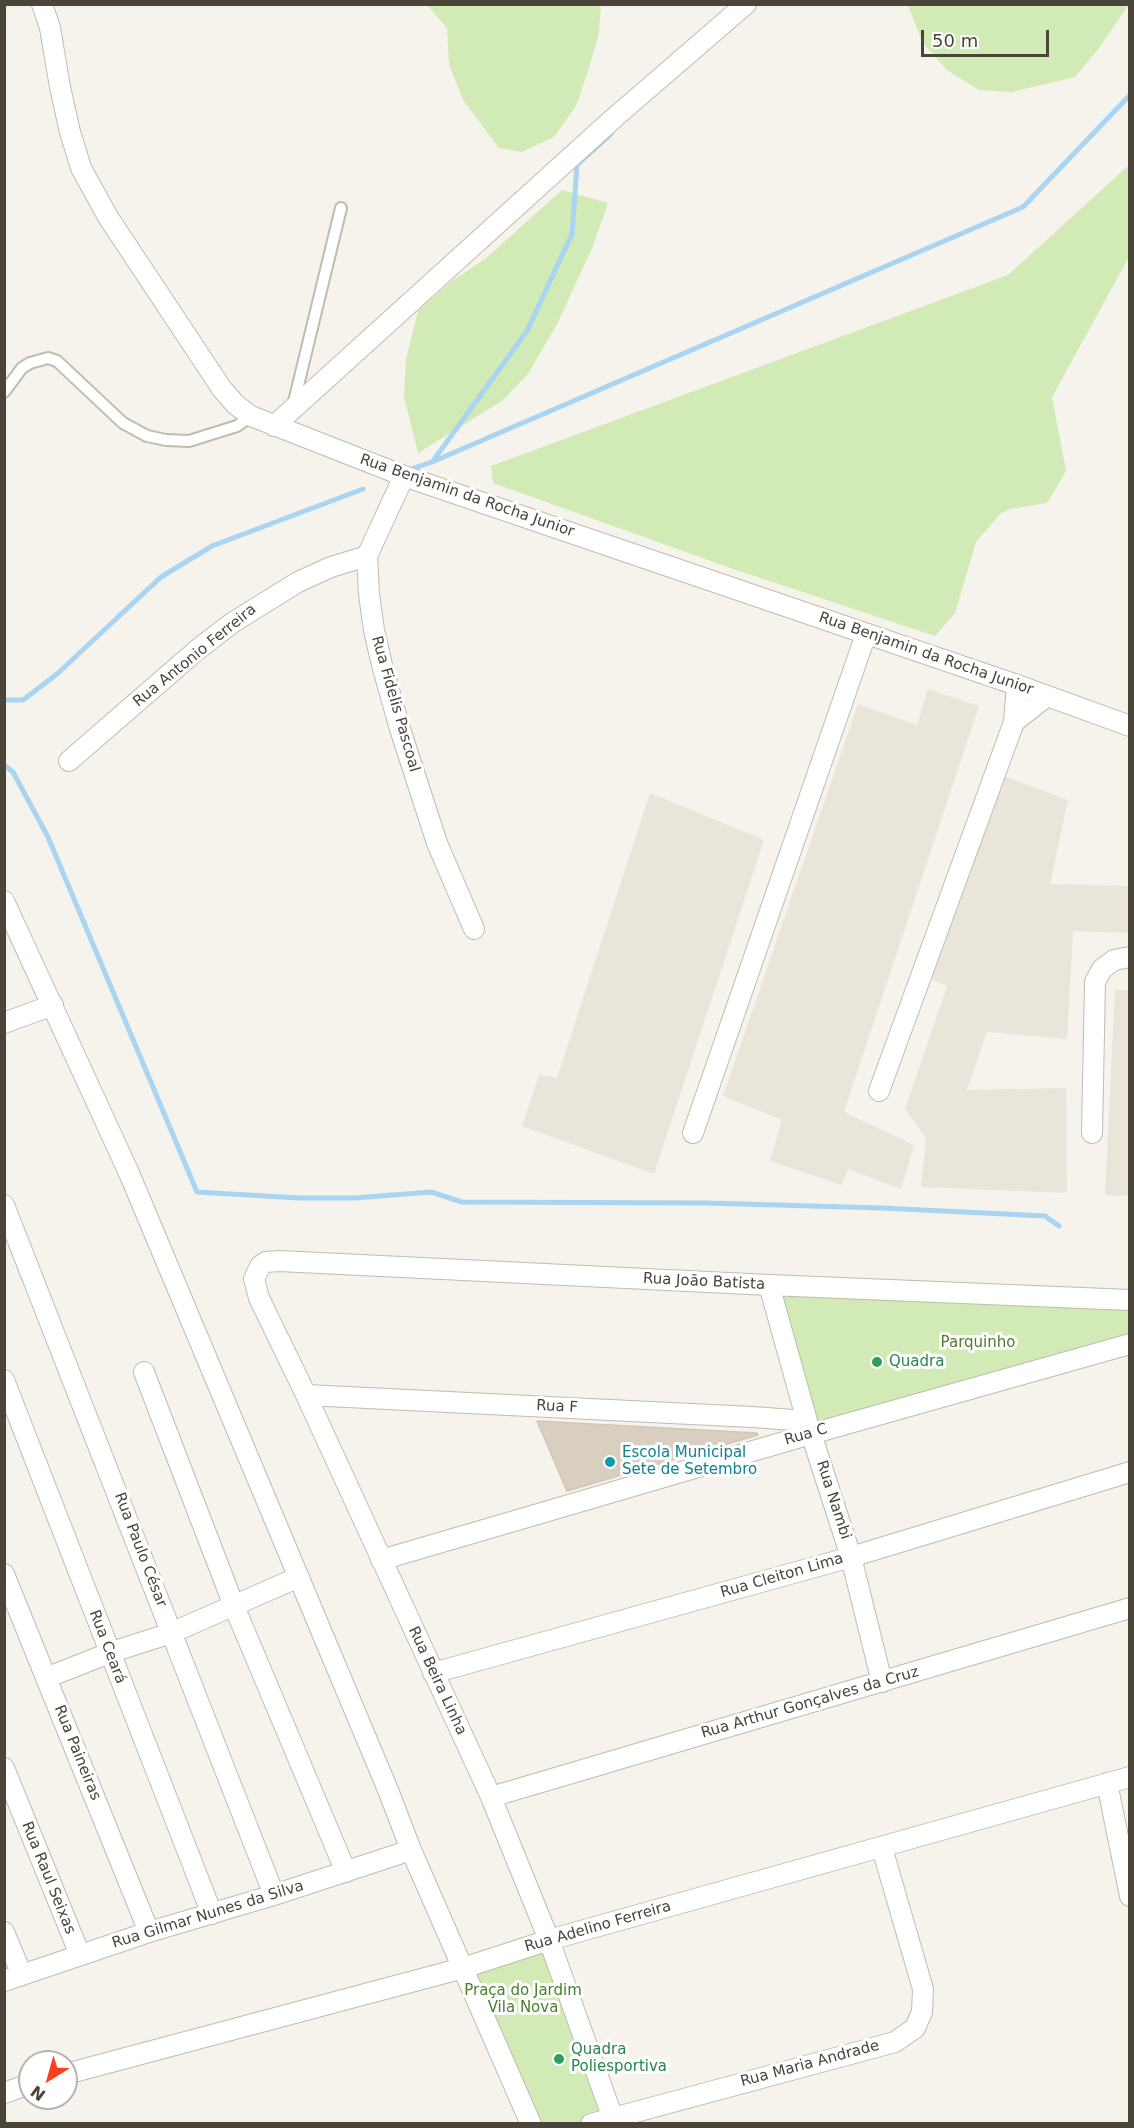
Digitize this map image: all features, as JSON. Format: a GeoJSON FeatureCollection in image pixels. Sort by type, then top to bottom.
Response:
{"type":"FeatureCollection","features":[{"type":"Feature","properties":{"kind":"street","name":"Rua Benjamin da Rocha Junior"},"geometry":{"type":"LineString","coordinates":[[42,4],[50,28],[65,109],[81,168],[108,217],[222,389],[236,405],[251,416],[404,476],[1017,685],[1130,726]]}},
{"type":"Feature","properties":{"kind":"street"},"geometry":{"type":"LineString","coordinates":[[274,426],[614,117],[746,4]]}},
{"type":"Feature","properties":{"kind":"street","name":"Rua Fidelis Pascoal"},"geometry":{"type":"LineString","coordinates":[[404,476],[367,556],[369,594],[382,665],[437,843],[474,929]]}},
{"type":"Feature","properties":{"kind":"street","name":"Rua Antonio Ferreira"},"geometry":{"type":"LineString","coordinates":[[69,761],[197,650],[241,617],[298,582],[331,567],[367,556]]}},
{"type":"Feature","properties":{"kind":"street"},"geometry":{"type":"LineString","coordinates":[[693,1133],[866,634]]}},
{"type":"Feature","properties":{"kind":"street"},"geometry":{"type":"LineString","coordinates":[[879,1091],[1014,722],[1017,685]]}},
{"type":"Feature","properties":{"kind":"street"},"geometry":{"type":"LineString","coordinates":[[1014,722],[1047,696]]}},
{"type":"Feature","properties":{"kind":"street"},"geometry":{"type":"LineString","coordinates":[[4,901],[12,937],[52,1005],[129,1173],[388,1790],[411,1850],[531,2124]]}},
{"type":"Feature","properties":{"kind":"street"},"geometry":{"type":"LineString","coordinates":[[1092,1133],[1095,982],[1102,969],[1114,960],[1130,957]]}},
{"type":"Feature","properties":{"kind":"street"},"geometry":{"type":"LineString","coordinates":[[4,1023],[52,1005]]}},
{"type":"Feature","properties":{"kind":"street","name":"Rua Paulo César"},"geometry":{"type":"LineString","coordinates":[[4,1205],[274,1895]]}},
{"type":"Feature","properties":{"kind":"street","name":"Rua Joāo Batista"},"geometry":{"type":"LineString","coordinates":[[279,1261],[1130,1300]]}},
{"type":"Feature","properties":{"kind":"street","name":"Rua Beira Linha"},"geometry":{"type":"LineString","coordinates":[[279,1261],[266,1262],[260,1266],[254,1279],[259,1298],[306,1395],[490,1797],[549,1940],[614,2120]]}},
{"type":"Feature","properties":{"kind":"street","name":"Rua Nambi"},"geometry":{"type":"LineString","coordinates":[[769,1285],[809,1428],[851,1557],[882,1682]]}},
{"type":"Feature","properties":{"kind":"street","name":"Rua C"},"geometry":{"type":"LineString","coordinates":[[381,1560],[809,1428],[1130,1344]]}},
{"type":"Feature","properties":{"kind":"street"},"geometry":{"type":"LineString","coordinates":[[144,1372],[234,1606],[346,1872]]}},
{"type":"Feature","properties":{"kind":"street","name":"Rua Ceará"},"geometry":{"type":"LineString","coordinates":[[4,1380],[212,1914]]}},
{"type":"Feature","properties":{"kind":"street","name":"Rua F"},"geometry":{"type":"LineString","coordinates":[[306,1395],[752,1417],[809,1428]]}},
{"type":"Feature","properties":{"kind":"street","name":"Rua Cleiton Lima"},"geometry":{"type":"LineString","coordinates":[[433,1673],[851,1557],[1130,1472]]}},
{"type":"Feature","properties":{"kind":"street","name":"Rua Paineiras"},"geometry":{"type":"LineString","coordinates":[[4,1574],[149,1932]]}},
{"type":"Feature","properties":{"kind":"street"},"geometry":{"type":"LineString","coordinates":[[46,1678],[171,1632],[299,1577]]}},
{"type":"Feature","properties":{"kind":"street","name":"Rua Arthur Gonçalves da Cruz"},"geometry":{"type":"LineString","coordinates":[[490,1797],[1130,1608]]}},
{"type":"Feature","properties":{"kind":"street","name":"Rua Raul Seixas"},"geometry":{"type":"LineString","coordinates":[[4,1768],[80,1955]]}},
{"type":"Feature","properties":{"kind":"street","name":"Rua Adelino Ferreira"},"geometry":{"type":"LineString","coordinates":[[78,2071],[464,1968],[549,1940],[1130,1777]]}},
{"type":"Feature","properties":{"kind":"street"},"geometry":{"type":"LineString","coordinates":[[1107,1783],[1130,1896]]}},
{"type":"Feature","properties":{"kind":"street","name":"Rua Maria Andrade"},"geometry":{"type":"LineString","coordinates":[[591,2124],[614,2120],[895,2042],[915,2028],[922,2012],[923,1989],[882,1848]]}},
{"type":"Feature","properties":{"kind":"street","name":"Rua Gilmar Nunes da Silva"},"geometry":{"type":"LineString","coordinates":[[13,1978],[149,1932],[274,1895],[411,1850]]}},
{"type":"Feature","properties":{"kind":"street"},"geometry":{"type":"LineString","coordinates":[[4,1932],[13,1978]]}},
{"type":"Feature","properties":{"kind":"lane"},"geometry":{"type":"LineString","coordinates":[[292,409],[341,208]]}},
{"type":"Feature","properties":{"kind":"lane"},"geometry":{"type":"LineString","coordinates":[[4,392],[22,368],[48,358],[57,361],[123,423],[147,436],[189,441],[237,426],[251,416]]}},
{"type":"Feature","properties":{"kind":"shaded area"},"geometry":{"type":"Polygon","coordinates":[[[928,689],[979,706],[844,1112],[914,1145],[901,1189],[848,1169],[841,1185],[770,1161],[782,1120],[723,1096],[858,704],[917,725],[928,689]]]}},
{"type":"Feature","properties":{"kind":"shaded area"},"geometry":{"type":"Polygon","coordinates":[[[995,773],[1068,800],[1050,884],[1129,886],[1129,933],[1073,931],[1067,1039],[987,1032],[967,1090],[1066,1088],[1067,1193],[921,1187],[926,1138],[905,1109],[947,986],[926,977],[995,773]]]}},
{"type":"Feature","properties":{"kind":"shaded area"},"geometry":{"type":"Polygon","coordinates":[[[650,793],[764,840],[654,1174],[522,1126],[539,1075],[557,1078],[650,793]]]}},
{"type":"Feature","properties":{"kind":"shaded area"},"geometry":{"type":"Polygon","coordinates":[[[1115,990],[1129,990],[1129,1196],[1105,1195],[1115,990]]]}},
{"type":"Feature","properties":{"kind":"green space"},"geometry":{"type":"Polygon","coordinates":[[[1129,4],[1099,48],[1075,77],[1012,92],[979,90],[947,70],[922,42],[908,5],[1129,4]]]}},
{"type":"Feature","properties":{"kind":"green space"},"geometry":{"type":"Polygon","coordinates":[[[427,5],[601,5],[599,33],[576,106],[554,137],[522,152],[499,148],[463,100],[449,64],[447,28],[427,5]]]}},
{"type":"Feature","properties":{"kind":"green space"},"geometry":{"type":"Polygon","coordinates":[[[1129,165],[1129,257],[1052,397],[1066,471],[1047,503],[1010,509],[1000,514],[976,542],[955,613],[935,636],[736,570],[493,483],[491,466],[1008,275],[1129,165]]]}},
{"type":"Feature","properties":{"kind":"green space"},"geometry":{"type":"Polygon","coordinates":[[[562,190],[608,203],[593,246],[558,322],[528,374],[502,401],[418,453],[404,397],[406,359],[418,311],[452,281],[485,259],[562,190]]]}},
{"type":"Feature","properties":{"kind":"green space","name":"Parquinho"},"geometry":{"type":"Polygon","coordinates":[[[772,1286],[1129,1303],[1129,1341],[814,1428],[772,1286]]]}},
{"type":"Feature","properties":{"kind":"green space","name":"Praça do Jardim Vila Nova"},"geometry":{"type":"Polygon","coordinates":[[[545,1945],[610,2110],[581,2123],[536,2123],[466,1972],[545,1945]]]}},
{"type":"Feature","properties":{"kind":"building","name":"Escola Municipal Sete de Setembro"},"geometry":{"type":"Polygon","coordinates":[[[537,1421],[757,1433],[758,1435],[567,1491],[537,1421]]]}},
{"type":"Feature","properties":{"kind":"waterway"},"geometry":{"type":"LineString","coordinates":[[408,470],[432,462],[1023,207],[1130,95]]}},
{"type":"Feature","properties":{"kind":"waterway"},"geometry":{"type":"LineString","coordinates":[[433,461],[527,331],[572,234],[577,165],[611,134]]}},
{"type":"Feature","properties":{"kind":"waterway"},"geometry":{"type":"LineString","coordinates":[[4,700],[23,700],[57,674],[161,577],[212,546],[363,489]]}},
{"type":"Feature","properties":{"kind":"waterway"},"geometry":{"type":"LineString","coordinates":[[4,765],[13,772],[48,837],[197,1192],[299,1198],[355,1198],[431,1192],[462,1202],[706,1203],[882,1208],[1045,1216],[1059,1226]]}},
{"type":"Feature","properties":{"kind":"place","name":"Quadra"},"geometry":{"type":"Point","coordinates":[877,1362]}},
{"type":"Feature","properties":{"kind":"place","name":"Escola Municipal Sete de Setembro"},"geometry":{"type":"Point","coordinates":[610,1462]}},
{"type":"Feature","properties":{"kind":"place","name":"Quadra Poliesportiva"},"geometry":{"type":"Point","coordinates":[559,2059]}}]}
